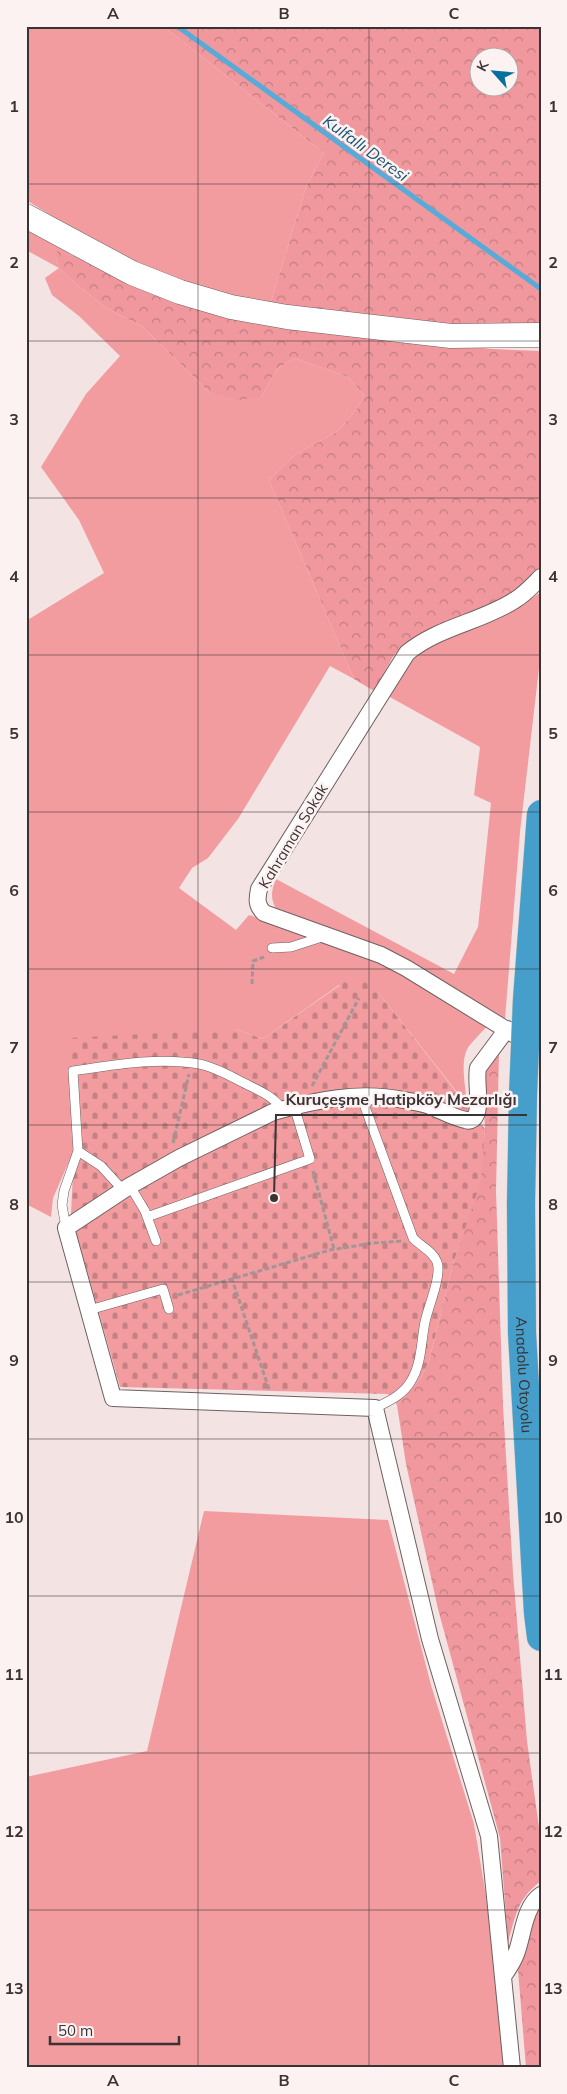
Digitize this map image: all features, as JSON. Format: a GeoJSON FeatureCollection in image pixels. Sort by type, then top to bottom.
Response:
{"type":"FeatureCollection","features":[{"type":"Feature","properties":{"kind":"highway","name":"Anadolu Otoyolu"},"geometry":{"type":"LineString","coordinates":[[541,814],[526,1018],[521,1203],[522,1333],[537,1603],[541,1637]]}},
{"type":"Feature","properties":{"kind":"street"},"geometry":{"type":"LineString","coordinates":[[26,216],[132,273],[180,292],[231,307],[305,320],[451,336],[541,334]]}},
{"type":"Feature","properties":{"kind":"street","name":"Kahraman Sokak"},"geometry":{"type":"LineString","coordinates":[[541,577],[515,600],[432,637],[407,653],[259,889],[257,898],[258,908],[264,913],[381,955],[406,968],[541,1051]]}},
{"type":"Feature","properties":{"kind":"street"},"geometry":{"type":"LineString","coordinates":[[507,1029],[478,1068],[476,1075],[478,1106],[477,1114],[473,1120],[461,1119],[428,1105],[361,1096],[324,1099],[293,1106],[272,1112],[167,1164],[126,1188],[66,1228],[113,1398],[375,1408],[430,1639],[489,1836],[512,2068]]}},
{"type":"Feature","properties":{"kind":"street"},"geometry":{"type":"LineString","coordinates":[[504,1975],[516,1954],[530,1908],[534,1900],[541,1895]]}},
{"type":"Feature","properties":{"kind":"lane"},"geometry":{"type":"LineString","coordinates":[[272,948],[291,947],[327,936]]}},
{"type":"Feature","properties":{"kind":"lane"},"geometry":{"type":"LineString","coordinates":[[66,1228],[62,1205],[64,1191],[78,1151],[73,1071],[137,1062],[192,1063],[218,1070],[258,1090],[278,1103],[293,1106],[310,1159],[147,1218]]}},
{"type":"Feature","properties":{"kind":"lane"},"geometry":{"type":"LineString","coordinates":[[361,1096],[415,1240],[434,1256],[438,1264],[424,1324],[422,1350],[415,1373],[403,1392],[393,1400],[375,1408]]}},
{"type":"Feature","properties":{"kind":"lane"},"geometry":{"type":"LineString","coordinates":[[78,1151],[101,1166],[140,1202],[156,1241]]}},
{"type":"Feature","properties":{"kind":"lane"},"geometry":{"type":"LineString","coordinates":[[89,1310],[163,1289],[169,1309]]}},
{"type":"Feature","properties":{"kind":"path"},"geometry":{"type":"LineString","coordinates":[[252,984],[253,961],[264,957],[272,948]]}},
{"type":"Feature","properties":{"kind":"path"},"geometry":{"type":"LineString","coordinates":[[293,1106],[359,998]]}},
{"type":"Feature","properties":{"kind":"path"},"geometry":{"type":"LineString","coordinates":[[167,1164],[192,1063]]}},
{"type":"Feature","properties":{"kind":"path"},"geometry":{"type":"LineString","coordinates":[[310,1159],[334,1249]]}},
{"type":"Feature","properties":{"kind":"path"},"geometry":{"type":"LineString","coordinates":[[166,1298],[334,1249],[374,1243],[415,1240]]}},
{"type":"Feature","properties":{"kind":"path"},"geometry":{"type":"LineString","coordinates":[[232,1279],[274,1404]]}},
{"type":"Feature","properties":{"kind":"green space"},"geometry":{"type":"Polygon","coordinates":[[[26,26],[163,26],[324,153],[306,187],[269,308],[211,293],[134,262],[90,239],[26,200],[26,26]]]}},
{"type":"Feature","properties":{"kind":"green space"},"geometry":{"type":"Polygon","coordinates":[[[163,26],[541,26],[541,333],[269,308],[306,187],[324,153],[163,26]]]}},
{"type":"Feature","properties":{"kind":"green space"},"geometry":{"type":"Polygon","coordinates":[[[26,226],[73,254],[56,257],[59,268],[26,250],[26,226]]]}},
{"type":"Feature","properties":{"kind":"green space"},"geometry":{"type":"Polygon","coordinates":[[[57,251],[356,335],[493,349],[541,351],[541,566],[531,578],[505,599],[412,639],[394,655],[374,691],[354,679],[269,480],[295,455],[338,431],[357,409],[364,395],[348,377],[294,358],[277,369],[261,397],[239,400],[209,392],[143,327],[107,308],[77,285],[59,268],[56,257],[57,251]]]}},
{"type":"Feature","properties":{"kind":"green space"},"geometry":{"type":"Polygon","coordinates":[[[59,268],[77,285],[107,308],[143,327],[209,392],[261,397],[277,369],[294,358],[348,377],[364,395],[357,409],[338,431],[295,455],[269,480],[354,679],[330,666],[238,819],[208,858],[192,868],[179,888],[236,930],[249,915],[335,943],[386,963],[488,1025],[469,1046],[464,1059],[467,1105],[378,992],[339,985],[263,1039],[236,1029],[74,1150],[53,1198],[51,1217],[26,1204],[26,621],[104,573],[79,520],[41,467],[86,394],[120,356],[79,316],[52,295],[45,278],[59,268]]]}},
{"type":"Feature","properties":{"kind":"green space"},"geometry":{"type":"Polygon","coordinates":[[[541,592],[541,651],[520,832],[505,1019],[414,966],[277,910],[272,899],[272,891],[276,879],[454,974],[478,927],[491,803],[474,795],[480,747],[388,696],[411,661],[428,648],[517,608],[541,592]]]}},
{"type":"Feature","properties":{"kind":"green space"},"geometry":{"type":"Polygon","coordinates":[[[350,978],[365,982],[378,992],[485,1129],[481,1181],[454,1261],[429,1361],[421,1378],[397,1405],[388,1394],[120,1387],[71,1214],[74,1150],[69,1038],[236,1029],[263,1039],[350,978]]]}},
{"type":"Feature","properties":{"kind":"green space"},"geometry":{"type":"Polygon","coordinates":[[[499,1052],[496,1191],[503,1406],[513,1573],[527,1741],[541,1842],[541,1881],[527,1894],[518,1908],[508,1942],[500,1838],[438,1609],[406,1464],[397,1405],[421,1378],[429,1361],[454,1261],[480,1181],[485,1129],[483,1087],[485,1071],[499,1052]]]}},
{"type":"Feature","properties":{"kind":"green space"},"geometry":{"type":"Polygon","coordinates":[[[204,1511],[388,1520],[431,1685],[474,1824],[486,1896],[505,2068],[26,2068],[26,1777],[147,1751],[204,1511]]]}},
{"type":"Feature","properties":{"kind":"green space"},"geometry":{"type":"Polygon","coordinates":[[[541,1905],[541,2068],[526,2068],[518,1970],[535,1915],[541,1905]]]}},
{"type":"Feature","properties":{"kind":"waterway","name":"Kulfallı Deresi"},"geometry":{"type":"LineString","coordinates":[[177,26],[541,289]]}},
{"type":"Feature","properties":{"kind":"place","name":"Kuruçeşme Hatipköy Mezarlığı"},"geometry":{"type":"Point","coordinates":[274,1198]}}]}
